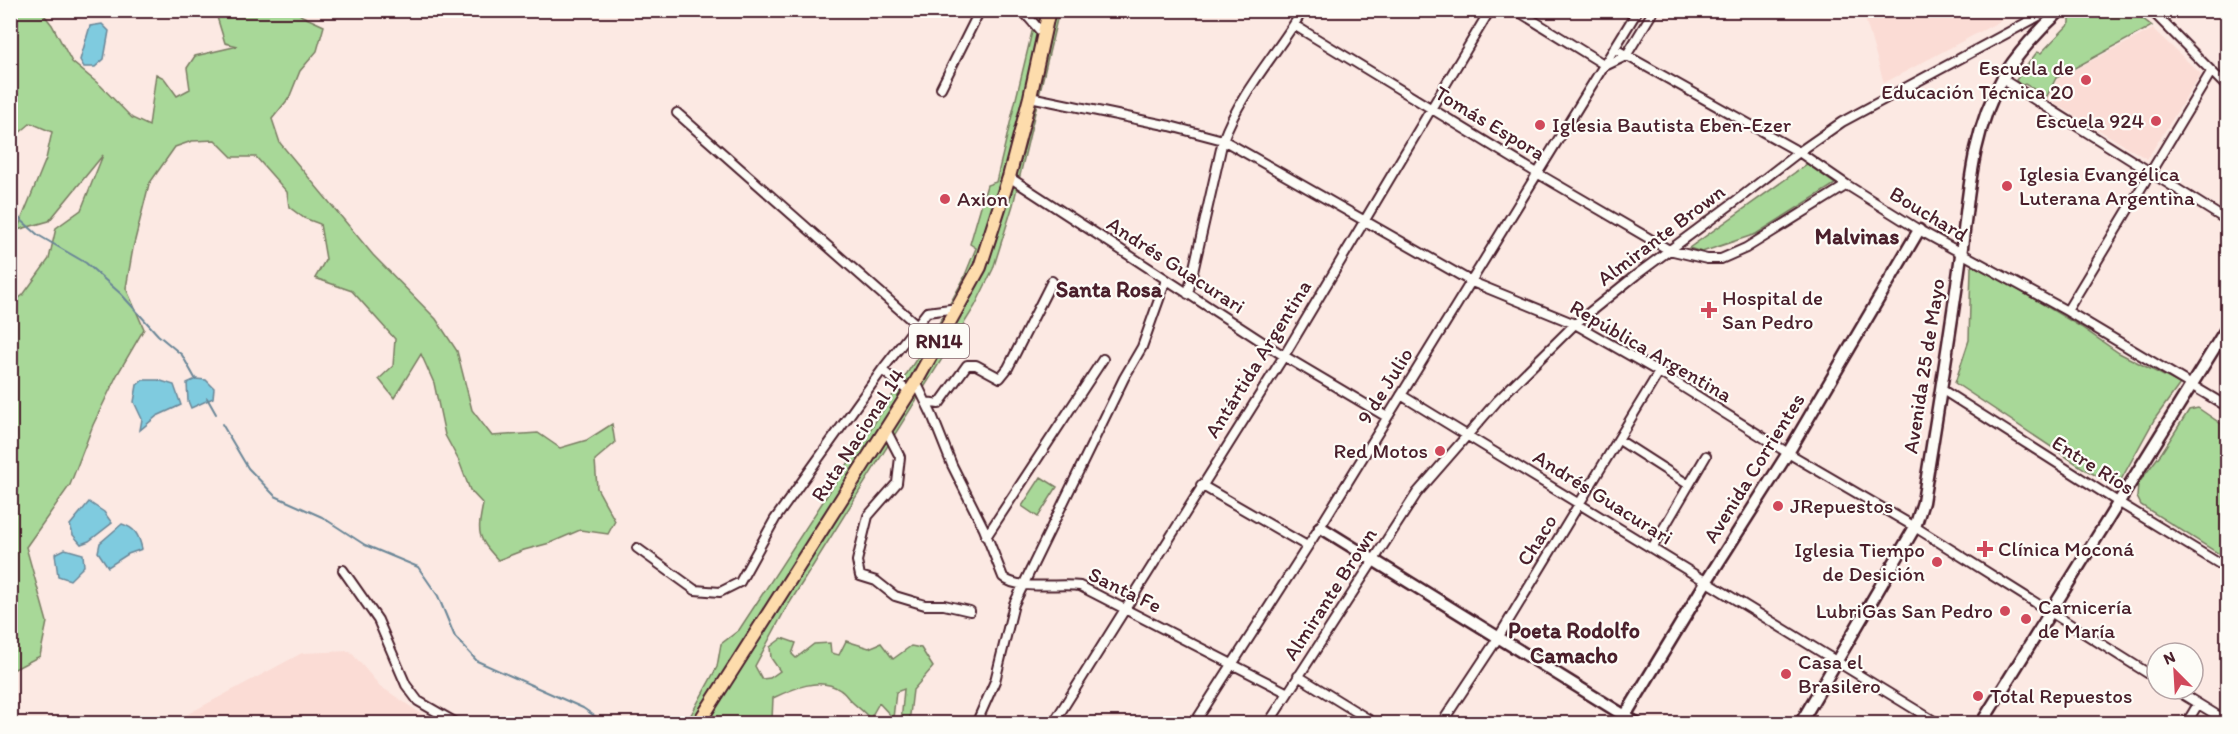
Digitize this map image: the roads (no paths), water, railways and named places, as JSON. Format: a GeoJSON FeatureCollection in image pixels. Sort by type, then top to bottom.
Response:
{"type":"FeatureCollection","features":[{"type":"Feature","properties":{"kind":"highway","name":"Ruta Nacional 14"},"geometry":{"type":"LineString","coordinates":[[698,723],[912,387],[958,308],[984,256],[1009,177],[1049,10]]}},
{"type":"Feature","properties":{"kind":"main road","name":"Avenida 25 de Mayo"},"geometry":{"type":"LineString","coordinates":[[1800,723],[1915,527],[1923,502],[1971,177],[1980,132],[2002,79],[2040,30],[2061,10]]}},
{"type":"Feature","properties":{"kind":"main road","name":"Avenida Corrientes"},"geometry":{"type":"LineString","coordinates":[[1622,720],[1788,453],[1919,230]]}},
{"type":"Feature","properties":{"kind":"main road"},"geometry":{"type":"LineString","coordinates":[[1981,723],[2228,326]]}},
{"type":"Feature","properties":{"kind":"main road"},"geometry":{"type":"LineString","coordinates":[[1320,527],[1498,638],[1622,720],[1638,723]]}},
{"type":"Feature","properties":{"kind":"street"},"geometry":{"type":"LineString","coordinates":[[941,88],[980,10]]}},
{"type":"Feature","properties":{"kind":"street"},"geometry":{"type":"LineString","coordinates":[[1022,10],[1044,35]]}},
{"type":"Feature","properties":{"kind":"street"},"geometry":{"type":"LineString","coordinates":[[1188,294],[1223,140],[1243,96],[1303,10]]}},
{"type":"Feature","properties":{"kind":"street","name":"Antártida Argentina"},"geometry":{"type":"LineString","coordinates":[[1057,722],[1201,485],[1284,356],[1490,10]]}},
{"type":"Feature","properties":{"kind":"street"},"geometry":{"type":"LineString","coordinates":[[1516,10],[1605,65],[1626,56],[1654,10]]}},
{"type":"Feature","properties":{"kind":"street","name":"9 de Julio"},"geometry":{"type":"LineString","coordinates":[[1194,723],[1320,527],[1638,10]]}},
{"type":"Feature","properties":{"kind":"street","name":"Almirante Brown"},"geometry":{"type":"LineString","coordinates":[[1268,723],[1417,493],[1498,400],[1575,324],[1669,250],[1842,122],[2050,10]]}},
{"type":"Feature","properties":{"kind":"street"},"geometry":{"type":"LineString","coordinates":[[2151,10],[2228,88]]}},
{"type":"Feature","properties":{"kind":"street","name":"Tomás Espora"},"geometry":{"type":"LineString","coordinates":[[1294,25],[1537,173],[1669,250],[1707,259],[1721,259],[1746,248],[1846,185]]}},
{"type":"Feature","properties":{"kind":"street","name":"Bouchard"},"geometry":{"type":"LineString","coordinates":[[1615,49],[1799,152],[1846,185],[1919,230],[2067,311],[2228,407]]}},
{"type":"Feature","properties":{"kind":"street"},"geometry":{"type":"LineString","coordinates":[[2067,311],[2211,72]]}},
{"type":"Feature","properties":{"kind":"street"},"geometry":{"type":"LineString","coordinates":[[2002,79],[2228,221]]}},
{"type":"Feature","properties":{"kind":"street","name":"República Argentina"},"geometry":{"type":"LineString","coordinates":[[1030,97],[1170,126],[1223,140],[1472,282],[1575,324],[1659,372],[1788,453],[1915,527],[2145,671]]}},
{"type":"Feature","properties":{"kind":"street"},"geometry":{"type":"LineString","coordinates":[[677,113],[917,324]]}},
{"type":"Feature","properties":{"kind":"street","name":"Andrés Guacurari"},"geometry":{"type":"LineString","coordinates":[[1009,177],[1284,356],[1387,417]]}},
{"type":"Feature","properties":{"kind":"street"},"geometry":{"type":"LineString","coordinates":[[976,723],[995,681],[1014,604],[1124,378],[1142,347],[1166,280]]}},
{"type":"Feature","properties":{"kind":"street"},"geometry":{"type":"LineString","coordinates":[[926,402],[939,404],[967,365],[976,365],[1000,378],[1008,368],[1052,281]]}},
{"type":"Feature","properties":{"kind":"street"},"geometry":{"type":"LineString","coordinates":[[637,548],[694,590],[720,592],[740,582],[776,519],[917,324],[927,312],[958,308]]}},
{"type":"Feature","properties":{"kind":"street"},"geometry":{"type":"LineString","coordinates":[[986,537],[1102,359]]}},
{"type":"Feature","properties":{"kind":"street"},"geometry":{"type":"LineString","coordinates":[[882,370],[912,387],[926,402],[1003,577],[1008,581],[1024,585]]}},
{"type":"Feature","properties":{"kind":"street","name":"Chaco"},"geometry":{"type":"LineString","coordinates":[[1441,723],[1498,638],[1659,372]]}},
{"type":"Feature","properties":{"kind":"street","name":"Entre Ríos"},"geometry":{"type":"LineString","coordinates":[[1941,389],[2118,502],[2228,568]]}},
{"type":"Feature","properties":{"kind":"street","name":"Andrés Guacurari"},"geometry":{"type":"LineString","coordinates":[[1401,395],[1939,723]]}},
{"type":"Feature","properties":{"kind":"street"},"geometry":{"type":"LineString","coordinates":[[885,428],[900,457],[897,483],[868,516],[857,561],[860,576],[876,581],[895,596],[925,605],[945,605],[970,611]]}},
{"type":"Feature","properties":{"kind":"street"},"geometry":{"type":"LineString","coordinates":[[1619,440],[1689,485]]}},
{"type":"Feature","properties":{"kind":"street"},"geometry":{"type":"LineString","coordinates":[[1652,548],[1706,456]]}},
{"type":"Feature","properties":{"kind":"street"},"geometry":{"type":"LineString","coordinates":[[1201,485],[1308,546]]}},
{"type":"Feature","properties":{"kind":"street"},"geometry":{"type":"LineString","coordinates":[[342,570],[378,620],[406,685],[418,701],[458,723]]}},
{"type":"Feature","properties":{"kind":"street","name":"Santa Fe"},"geometry":{"type":"LineString","coordinates":[[1024,585],[1080,586],[1288,693]]}},
{"type":"Feature","properties":{"kind":"street"},"geometry":{"type":"LineString","coordinates":[[1298,676],[1376,723]]}},
{"type":"Feature","properties":{"kind":"street"},"geometry":{"type":"LineString","coordinates":[[2193,701],[2228,722]]}},
{"type":"Feature","properties":{"kind":"street"},"geometry":{"type":"LineString","coordinates":[[2186,723],[2198,704]]}},
{"type":"Feature","properties":{"kind":"water"},"geometry":{"type":"Polygon","coordinates":[[[102,24],[109,31],[104,59],[95,67],[84,67],[80,60],[90,26],[102,24]]]}},
{"type":"Feature","properties":{"kind":"water"},"geometry":{"type":"Polygon","coordinates":[[[196,379],[206,380],[214,388],[213,398],[191,408],[188,401],[187,383],[196,379]]]}},
{"type":"Feature","properties":{"kind":"water"},"geometry":{"type":"Polygon","coordinates":[[[143,380],[158,380],[174,385],[181,405],[157,416],[140,430],[142,419],[134,402],[137,385],[143,380]]]}},
{"type":"Feature","properties":{"kind":"water"},"geometry":{"type":"Polygon","coordinates":[[[89,502],[104,512],[112,523],[89,541],[81,544],[73,535],[70,525],[89,502]]]}},
{"type":"Feature","properties":{"kind":"water"},"geometry":{"type":"Polygon","coordinates":[[[122,524],[136,533],[142,549],[128,554],[108,567],[98,552],[100,543],[122,524]]]}},
{"type":"Feature","properties":{"kind":"water"},"geometry":{"type":"Polygon","coordinates":[[[65,549],[83,554],[84,566],[70,580],[58,576],[55,554],[65,549]]]}},
{"type":"Feature","properties":{"kind":"waterway"},"geometry":{"type":"LineString","coordinates":[[10,210],[38,235],[86,263],[121,294],[158,335],[182,355],[196,380]]}},
{"type":"Feature","properties":{"kind":"waterway"},"geometry":{"type":"LineString","coordinates":[[207,398],[216,414]]}},
{"type":"Feature","properties":{"kind":"waterway"},"geometry":{"type":"LineString","coordinates":[[222,424],[248,468],[275,496],[322,517],[365,545],[418,567],[438,596],[455,637],[477,661],[583,708],[606,724]]}},
{"type":"Feature","properties":{"kind":"place","name":"Escuela de Educación Técnica 20"},"geometry":{"type":"Point","coordinates":[2086,80]}},
{"type":"Feature","properties":{"kind":"place","name":"Escuela 924"},"geometry":{"type":"Point","coordinates":[2156,121]}},
{"type":"Feature","properties":{"kind":"place","name":"Iglesia Bautista Eben-Ezer"},"geometry":{"type":"Point","coordinates":[1540,125]}},
{"type":"Feature","properties":{"kind":"place","name":"Iglesia Evangélica Luterana Argentina"},"geometry":{"type":"Point","coordinates":[2007,186]}},
{"type":"Feature","properties":{"kind":"place","name":"Axion"},"geometry":{"type":"Point","coordinates":[945,199]}},
{"type":"Feature","properties":{"kind":"place","name":"Hospital de San Pedro"},"geometry":{"type":"Point","coordinates":[1709,310]}},
{"type":"Feature","properties":{"kind":"place","name":"Red Motos"},"geometry":{"type":"Point","coordinates":[1440,451]}},
{"type":"Feature","properties":{"kind":"place","name":"JRepuestos"},"geometry":{"type":"Point","coordinates":[1778,506]}},
{"type":"Feature","properties":{"kind":"place","name":"Clínica Moconá"},"geometry":{"type":"Point","coordinates":[1985,549]}},
{"type":"Feature","properties":{"kind":"place","name":"Iglesia Tiempo de Desición"},"geometry":{"type":"Point","coordinates":[1937,562]}},
{"type":"Feature","properties":{"kind":"place","name":"LubriGas San Pedro"},"geometry":{"type":"Point","coordinates":[2005,611]}},
{"type":"Feature","properties":{"kind":"place","name":"Carnicería de María"},"geometry":{"type":"Point","coordinates":[2026,619]}},
{"type":"Feature","properties":{"kind":"place","name":"Casa el Brasilero"},"geometry":{"type":"Point","coordinates":[1786,674]}},
{"type":"Feature","properties":{"kind":"place","name":"Total Repuestos"},"geometry":{"type":"Point","coordinates":[1978,696]}},
{"type":"Feature","properties":{"kind":"district","name":"Malvinas"},"geometry":{"type":"Point","coordinates":[1857,236]}},
{"type":"Feature","properties":{"kind":"district","name":"Santa Rosa"},"geometry":{"type":"Point","coordinates":[1109,289]}},
{"type":"Feature","properties":{"kind":"district","name":"Poeta Rodolfo Camacho"},"geometry":{"type":"Point","coordinates":[1574,642]}}]}
